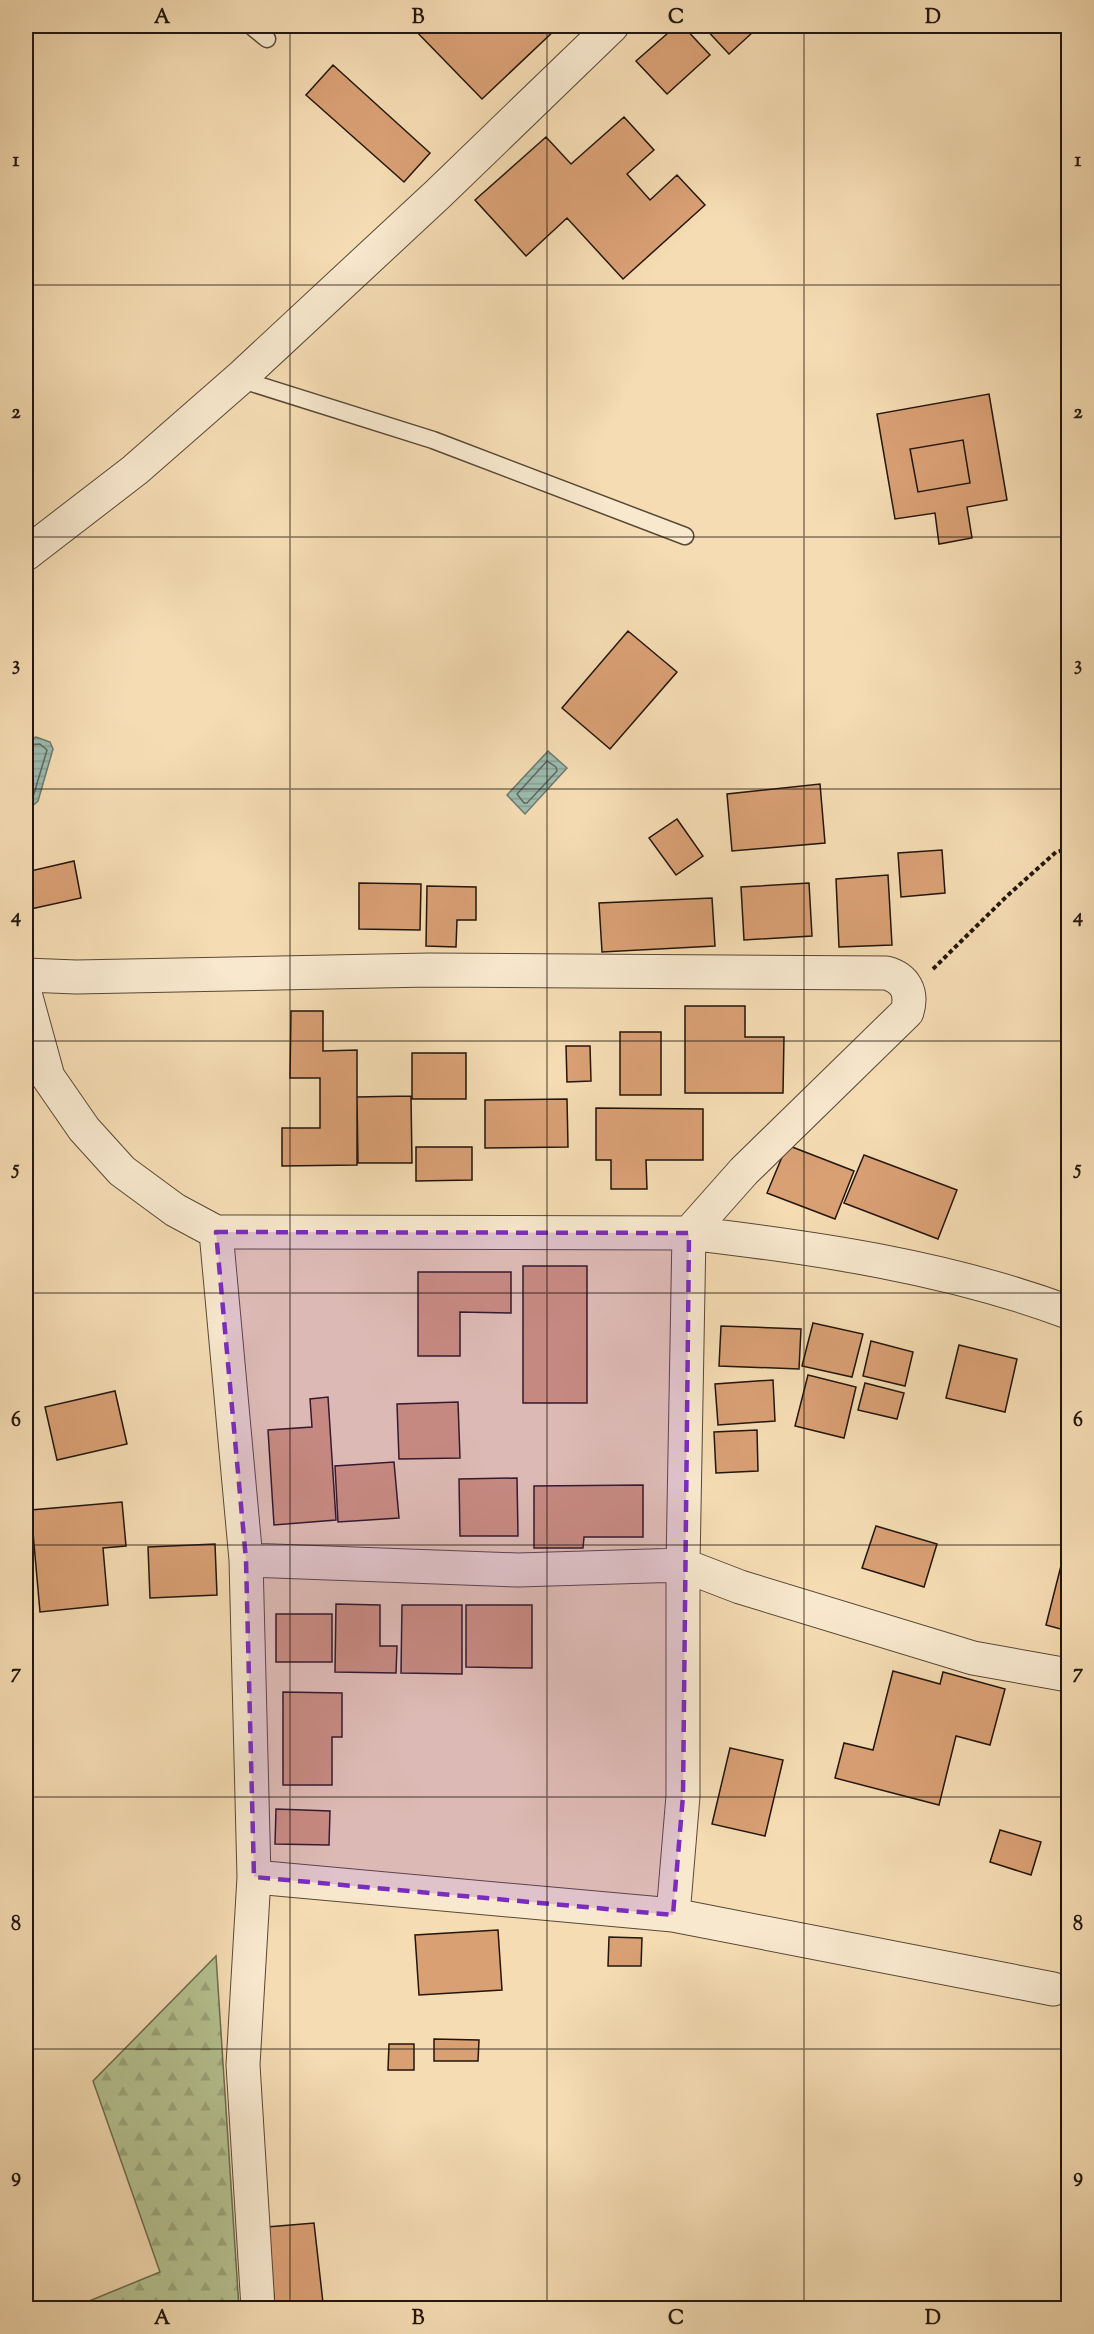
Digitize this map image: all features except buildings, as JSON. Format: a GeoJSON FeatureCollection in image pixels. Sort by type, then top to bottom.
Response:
{"type":"FeatureCollection","features":[{"type":"Feature","properties":{"kind":"street"},"geometry":{"type":"LineString","coordinates":[[26,554],[135,470],[239,379],[438,194],[612,26]]}},
{"type":"Feature","properties":{"kind":"street"},"geometry":{"type":"LineString","coordinates":[[26,975],[76,977],[429,970],[886,973],[896,976],[904,983],[910,1002],[907,1012],[901,1019],[744,1171],[689,1233],[683,1565],[683,1796],[673,1915]]}},
{"type":"Feature","properties":{"kind":"street"},"geometry":{"type":"LineString","coordinates":[[26,997],[48,1077],[84,1129],[122,1171],[175,1210],[216,1232],[689,1233],[821,1250],[959,1279],[1068,1312]]}},
{"type":"Feature","properties":{"kind":"street"},"geometry":{"type":"LineString","coordinates":[[216,1232],[246,1560],[254,1877],[243,2065],[258,2308]]}},
{"type":"Feature","properties":{"kind":"street"},"geometry":{"type":"LineString","coordinates":[[246,1560],[518,1570],[683,1565],[740,1587],[974,1658],[1068,1675]]}},
{"type":"Feature","properties":{"kind":"street"},"geometry":{"type":"LineString","coordinates":[[254,1877],[673,1915],[1053,1989]]}},
{"type":"Feature","properties":{"kind":"lane"},"geometry":{"type":"LineString","coordinates":[[251,26],[267,39]]}},
{"type":"Feature","properties":{"kind":"lane"},"geometry":{"type":"LineString","coordinates":[[239,379],[433,440],[685,536]]}},
{"type":"Feature","properties":{"kind":"path"},"geometry":{"type":"LineString","coordinates":[[909,993],[1006,897],[1056,852],[1068,849]]}},
{"type":"Feature","properties":{"kind":"highlighted area"},"geometry":{"type":"Polygon","coordinates":[[[216,1232],[689,1233],[683,1796],[673,1915],[254,1877],[246,1560],[216,1232]]]}},
{"type":"Feature","properties":{"kind":"green space"},"geometry":{"type":"Polygon","coordinates":[[[216,1956],[239,2308],[72,2308],[160,2272],[93,2081],[216,1956]]]}},
{"type":"Feature","properties":{"kind":"water"},"geometry":{"type":"Polygon","coordinates":[[[36,737],[50,742],[53,749],[38,801],[29,809],[26,808],[26,741],[36,737]]]}},
{"type":"Feature","properties":{"kind":"water"},"geometry":{"type":"Polygon","coordinates":[[[548,751],[567,768],[525,814],[507,795],[548,751]]]}}]}
